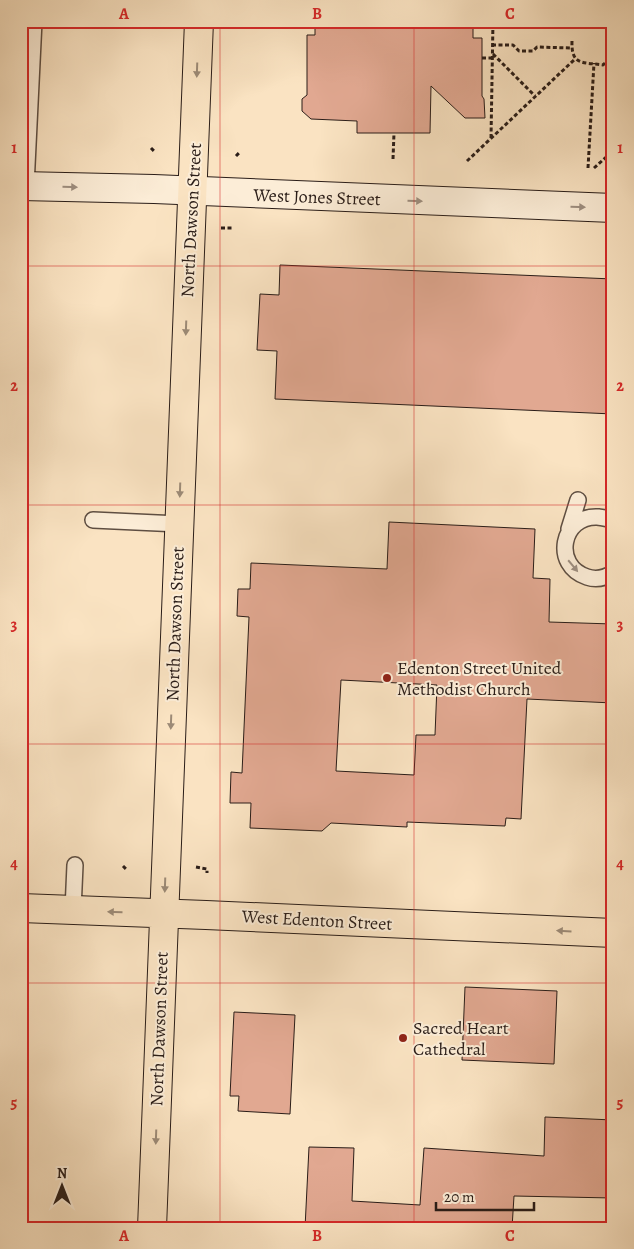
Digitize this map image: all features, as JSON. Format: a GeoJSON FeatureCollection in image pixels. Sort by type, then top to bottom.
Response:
{"type":"FeatureCollection","features":[{"type":"Feature","properties":{"kind":"main road","name":"North Dawson Street"},"geometry":{"type":"LineString","coordinates":[[152,1228],[199,21]]}},
{"type":"Feature","properties":{"kind":"main road","name":"West Edenton Street"},"geometry":{"type":"LineString","coordinates":[[21,908],[613,933]]}},
{"type":"Feature","properties":{"kind":"street","name":"West Jones Street"},"geometry":{"type":"LineString","coordinates":[[24,186],[613,208]]}},
{"type":"Feature","properties":{"kind":"lane"},"geometry":{"type":"LineString","coordinates":[[24,186],[34,21]]}},
{"type":"Feature","properties":{"kind":"lane"},"geometry":{"type":"LineString","coordinates":[[578,500],[564,547],[566,558],[580,574],[589,578],[607,577],[613,573]]}},
{"type":"Feature","properties":{"kind":"lane"},"geometry":{"type":"LineString","coordinates":[[567,534],[573,525],[589,517],[605,518],[613,522]]}},
{"type":"Feature","properties":{"kind":"lane"},"geometry":{"type":"LineString","coordinates":[[93,520],[179,524]]}},
{"type":"Feature","properties":{"kind":"lane"},"geometry":{"type":"LineString","coordinates":[[73,910],[75,865]]}},
{"type":"Feature","properties":{"kind":"path"},"geometry":{"type":"LineString","coordinates":[[491,138],[493,21]]}},
{"type":"Feature","properties":{"kind":"path"},"geometry":{"type":"LineString","coordinates":[[572,41],[575,59],[581,63],[603,65],[612,57],[613,52]]}},
{"type":"Feature","properties":{"kind":"path"},"geometry":{"type":"LineString","coordinates":[[492,45],[513,45],[519,50],[533,51],[537,47],[572,48]]}},
{"type":"Feature","properties":{"kind":"path"},"geometry":{"type":"LineString","coordinates":[[492,53],[536,96]]}},
{"type":"Feature","properties":{"kind":"path"},"geometry":{"type":"LineString","coordinates":[[482,58],[492,58]]}},
{"type":"Feature","properties":{"kind":"path"},"geometry":{"type":"LineString","coordinates":[[467,161],[575,59]]}},
{"type":"Feature","properties":{"kind":"path"},"geometry":{"type":"LineString","coordinates":[[588,168],[594,64]]}},
{"type":"Feature","properties":{"kind":"path"},"geometry":{"type":"LineString","coordinates":[[393,159],[394,133]]}},
{"type":"Feature","properties":{"kind":"path"},"geometry":{"type":"LineString","coordinates":[[594,168],[613,151]]}},
{"type":"Feature","properties":{"kind":"path"},"geometry":{"type":"LineString","coordinates":[[236,156],[240,152]]}},
{"type":"Feature","properties":{"kind":"path"},"geometry":{"type":"LineString","coordinates":[[195,867],[207,869],[207,874]]}},
{"type":"Feature","properties":{"kind":"building"},"geometry":{"type":"Polygon","coordinates":[[[315,21],[473,21],[473,38],[482,38],[482,96],[484,99],[485,118],[465,118],[431,86],[430,133],[357,133],[357,121],[311,119],[302,111],[302,99],[307,95],[307,35],[315,35],[315,21]]]}},
{"type":"Feature","properties":{"kind":"building"},"geometry":{"type":"Polygon","coordinates":[[[280,265],[613,279],[613,414],[275,399],[277,351],[257,350],[260,294],[279,295],[280,265]]]}},
{"type":"Feature","properties":{"kind":"building","name":"Edenton Street United Methodist Church"},"geometry":{"type":"Polygon","coordinates":[[[389,522],[535,529],[533,578],[550,579],[549,622],[613,624],[613,703],[527,699],[521,819],[506,818],[505,826],[407,822],[407,827],[331,823],[322,831],[250,828],[251,803],[230,803],[231,772],[242,773],[249,617],[237,616],[238,589],[250,589],[251,563],[387,569],[389,522]],[[341,680],[336,771],[414,775],[416,735],[435,735],[437,685],[341,680]]]}},
{"type":"Feature","properties":{"kind":"building"},"geometry":{"type":"Polygon","coordinates":[[[465,987],[557,991],[554,1064],[462,1060],[465,987]]]}},
{"type":"Feature","properties":{"kind":"building"},"geometry":{"type":"Polygon","coordinates":[[[234,1012],[295,1015],[290,1114],[238,1111],[239,1096],[230,1096],[234,1012]]]}},
{"type":"Feature","properties":{"kind":"building"},"geometry":{"type":"Polygon","coordinates":[[[545,1117],[613,1120],[613,1198],[514,1196],[512,1228],[305,1228],[309,1147],[354,1148],[352,1201],[420,1205],[424,1148],[544,1156],[545,1117]]]}},
{"type":"Feature","properties":{"kind":"place","name":"Edenton Street United Methodist Church"},"geometry":{"type":"Point","coordinates":[387,678]}},
{"type":"Feature","properties":{"kind":"place","name":"Sacred Heart Cathedral"},"geometry":{"type":"Point","coordinates":[403,1038]}}]}
